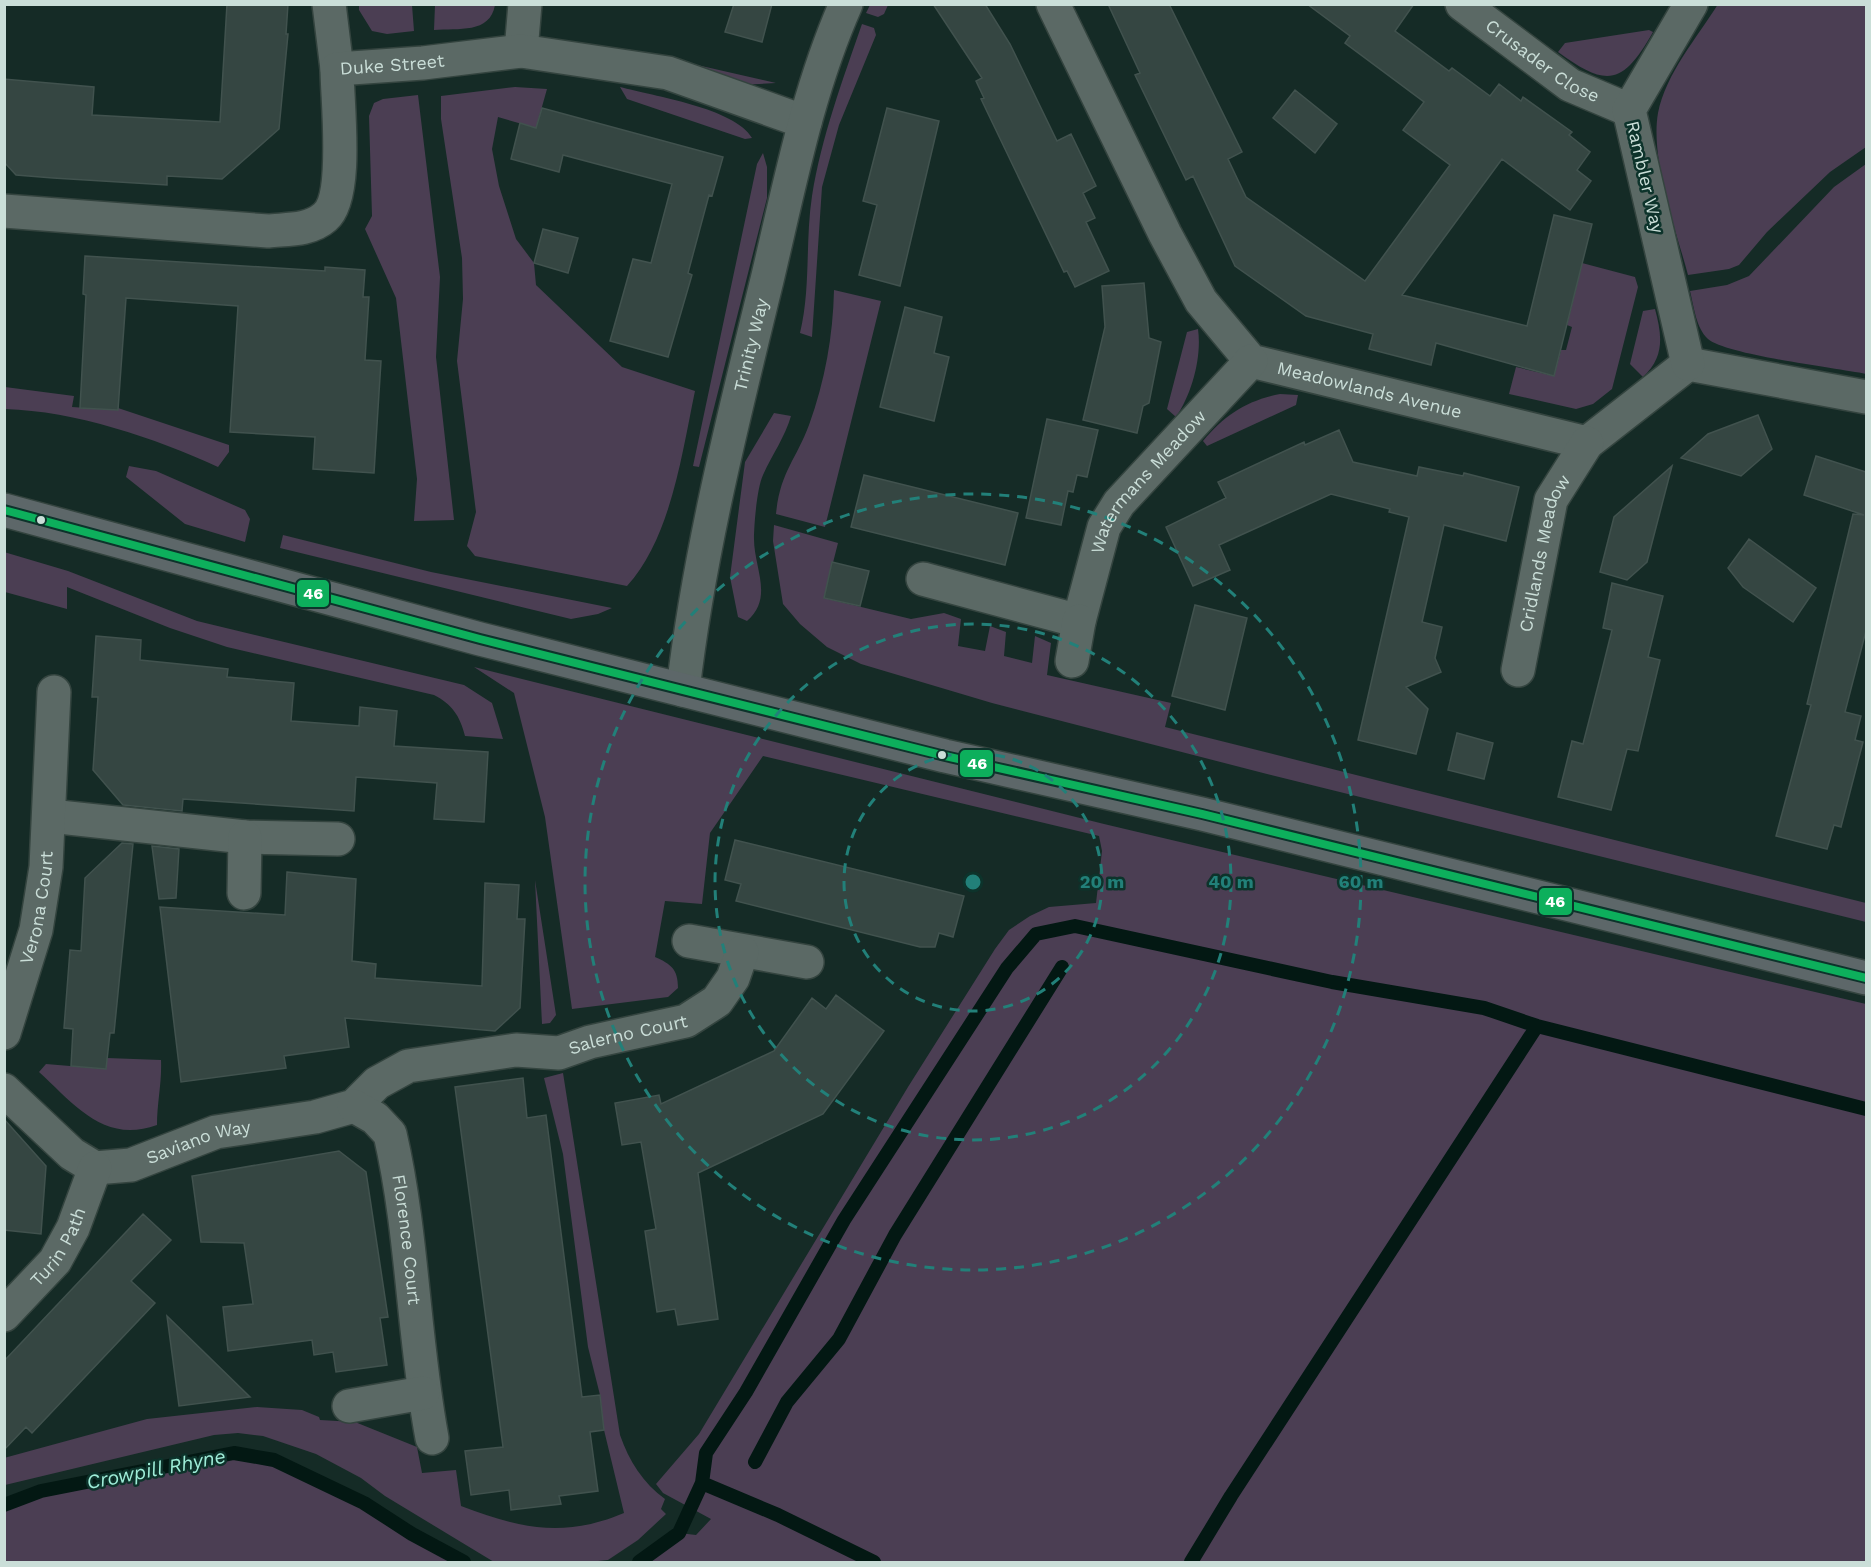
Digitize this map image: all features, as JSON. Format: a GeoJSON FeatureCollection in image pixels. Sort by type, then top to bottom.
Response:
{"type":"FeatureCollection","features":[{"type":"Feature","properties":{"kind":"main road"},"geometry":{"type":"LineString","coordinates":[[4,510],[480,639],[945,756],[1213,817],[1866,978]]}},
{"type":"Feature","properties":{"kind":"street"},"geometry":{"type":"LineString","coordinates":[[329,4],[337,69]]}},
{"type":"Feature","properties":{"kind":"street"},"geometry":{"type":"LineString","coordinates":[[521,51],[525,4]]}},
{"type":"Feature","properties":{"kind":"street","name":"Trinity Way"},"geometry":{"type":"LineString","coordinates":[[683,690],[691,621],[748,354],[805,122],[846,4]]}},
{"type":"Feature","properties":{"kind":"street"},"geometry":{"type":"LineString","coordinates":[[1053,4],[1165,234],[1201,301],[1251,361]]}},
{"type":"Feature","properties":{"kind":"street","name":"Crusader Close"},"geometry":{"type":"LineString","coordinates":[[1462,4],[1570,85],[1629,110]]}},
{"type":"Feature","properties":{"kind":"street","name":"Rambler Way"},"geometry":{"type":"LineString","coordinates":[[1688,364],[1629,110],[1691,4]]}},
{"type":"Feature","properties":{"kind":"street","name":"Duke Street"},"geometry":{"type":"LineString","coordinates":[[4,211],[268,231],[306,228],[326,217],[338,197],[340,160],[337,69],[423,63],[521,51],[668,73],[805,122]]}},
{"type":"Feature","properties":{"kind":"street","name":"Meadowlands Avenue"},"geometry":{"type":"LineString","coordinates":[[1251,361],[1587,443]]}},
{"type":"Feature","properties":{"kind":"street","name":"Watermans Meadow"},"geometry":{"type":"LineString","coordinates":[[1072,661],[1079,621],[1104,527],[1119,503],[1251,361]]}},
{"type":"Feature","properties":{"kind":"street"},"geometry":{"type":"LineString","coordinates":[[1587,443],[1688,364],[1866,397]]}},
{"type":"Feature","properties":{"kind":"street","name":"Cridlands Meadow"},"geometry":{"type":"LineString","coordinates":[[1518,670],[1551,500],[1587,443]]}},
{"type":"Feature","properties":{"kind":"street"},"geometry":{"type":"LineString","coordinates":[[923,579],[1079,621]]}},
{"type":"Feature","properties":{"kind":"street","name":"Verona Court"},"geometry":{"type":"LineString","coordinates":[[4,1033],[36,930],[50,816],[54,692]]}},
{"type":"Feature","properties":{"kind":"street"},"geometry":{"type":"LineString","coordinates":[[50,816],[245,837],[338,839]]}},
{"type":"Feature","properties":{"kind":"street"},"geometry":{"type":"LineString","coordinates":[[244,893],[245,837]]}},
{"type":"Feature","properties":{"kind":"street"},"geometry":{"type":"LineString","coordinates":[[689,940],[807,963]]}},
{"type":"Feature","properties":{"kind":"street","name":"Salerno Court"},"geometry":{"type":"LineString","coordinates":[[408,1066],[516,1050],[559,1053],[590,1042],[686,1021],[717,1001],[733,978],[742,952]]}},
{"type":"Feature","properties":{"kind":"street","name":"Saviano Way"},"geometry":{"type":"LineString","coordinates":[[95,1168],[131,1165],[216,1132],[315,1118],[354,1106],[377,1083],[408,1066]]}},
{"type":"Feature","properties":{"kind":"street"},"geometry":{"type":"LineString","coordinates":[[4,1090],[72,1154],[95,1168]]}},
{"type":"Feature","properties":{"kind":"street","name":"Florence Court"},"geometry":{"type":"LineString","coordinates":[[354,1106],[375,1118],[390,1134],[411,1270],[423,1393],[432,1438]]}},
{"type":"Feature","properties":{"kind":"street","name":"Turin Path"},"geometry":{"type":"LineString","coordinates":[[4,1315],[55,1261],[73,1228],[95,1168]]}},
{"type":"Feature","properties":{"kind":"street"},"geometry":{"type":"LineString","coordinates":[[349,1406],[423,1393]]}},
{"type":"Feature","properties":{"kind":"shaded area"},"geometry":{"type":"Polygon","coordinates":[[[435,4],[495,5],[487,21],[480,25],[463,29],[434,30],[435,4]]]}},
{"type":"Feature","properties":{"kind":"shaded area"},"geometry":{"type":"Polygon","coordinates":[[[870,4],[888,5],[884,14],[878,17],[866,13],[870,4]]]}},
{"type":"Feature","properties":{"kind":"shaded area"},"geometry":{"type":"Polygon","coordinates":[[[1718,4],[1866,5],[1866,147],[1830,172],[1767,232],[1739,265],[1729,269],[1688,275],[1661,173],[1656,131],[1658,113],[1668,84],[1683,56],[1718,4]]]}},
{"type":"Feature","properties":{"kind":"shaded area"},"geometry":{"type":"Polygon","coordinates":[[[359,5],[412,5],[414,31],[387,34],[372,31],[359,10],[359,5]]]}},
{"type":"Feature","properties":{"kind":"shaded area"},"geometry":{"type":"Polygon","coordinates":[[[862,24],[874,28],[876,35],[839,125],[822,187],[812,337],[800,333],[806,299],[812,196],[827,131],[862,24]]]}},
{"type":"Feature","properties":{"kind":"shaded area"},"geometry":{"type":"Polygon","coordinates":[[[1649,30],[1653,32],[1632,63],[1623,71],[1613,75],[1589,72],[1558,52],[1565,43],[1649,30]]]}},
{"type":"Feature","properties":{"kind":"shaded area"},"geometry":{"type":"Polygon","coordinates":[[[627,49],[776,83],[740,85],[626,55],[627,49]]]}},
{"type":"Feature","properties":{"kind":"shaded area"},"geometry":{"type":"Polygon","coordinates":[[[515,87],[547,89],[536,128],[498,117],[492,149],[499,186],[516,239],[534,263],[536,285],[622,367],[695,391],[673,494],[664,520],[642,566],[627,586],[475,556],[467,546],[476,512],[457,361],[463,299],[462,258],[441,119],[441,96],[515,87]]]}},
{"type":"Feature","properties":{"kind":"shaded area"},"geometry":{"type":"Polygon","coordinates":[[[620,87],[711,111],[743,128],[752,138],[745,139],[627,99],[620,87]]]}},
{"type":"Feature","properties":{"kind":"shaded area"},"geometry":{"type":"Polygon","coordinates":[[[418,95],[440,277],[436,357],[454,520],[414,521],[417,479],[396,298],[365,229],[372,216],[369,116],[374,103],[383,99],[418,95]]]}},
{"type":"Feature","properties":{"kind":"shaded area"},"geometry":{"type":"Polygon","coordinates":[[[763,153],[767,167],[767,198],[699,467],[693,466],[757,164],[763,153]]]}},
{"type":"Feature","properties":{"kind":"shaded area"},"geometry":{"type":"Polygon","coordinates":[[[1866,164],[1866,374],[1758,356],[1719,345],[1708,339],[1698,323],[1690,291],[1727,285],[1749,276],[1834,187],[1866,164]]]}},
{"type":"Feature","properties":{"kind":"shaded area"},"geometry":{"type":"Polygon","coordinates":[[[1582,263],[1635,277],[1638,287],[1612,389],[1593,404],[1576,409],[1509,394],[1516,367],[1554,376],[1561,350],[1566,350],[1572,327],[1567,325],[1582,263]]]}},
{"type":"Feature","properties":{"kind":"shaded area"},"geometry":{"type":"Polygon","coordinates":[[[834,290],[881,301],[825,527],[776,514],[781,487],[809,425],[820,392],[830,341],[834,290]]]}},
{"type":"Feature","properties":{"kind":"shaded area"},"geometry":{"type":"Polygon","coordinates":[[[1655,309],[1660,345],[1655,362],[1643,377],[1630,364],[1643,311],[1655,309]]]}},
{"type":"Feature","properties":{"kind":"shaded area"},"geometry":{"type":"Polygon","coordinates":[[[1198,329],[1197,363],[1194,375],[1187,397],[1176,417],[1167,409],[1187,332],[1198,329]]]}},
{"type":"Feature","properties":{"kind":"shaded area"},"geometry":{"type":"Polygon","coordinates":[[[5,387],[74,396],[72,407],[118,410],[118,408],[229,445],[229,452],[218,467],[168,446],[114,428],[59,415],[5,409],[5,387]]]}},
{"type":"Feature","properties":{"kind":"shaded area"},"geometry":{"type":"Polygon","coordinates":[[[1280,394],[1298,395],[1296,405],[1207,446],[1203,441],[1237,410],[1280,394]]]}},
{"type":"Feature","properties":{"kind":"shaded area"},"geometry":{"type":"Polygon","coordinates":[[[774,413],[791,416],[759,488],[754,539],[761,593],[755,612],[747,621],[738,617],[730,577],[745,462],[774,413]]]}},
{"type":"Feature","properties":{"kind":"shaded area"},"geometry":{"type":"Polygon","coordinates":[[[129,466],[156,471],[245,510],[250,519],[245,542],[185,524],[126,477],[129,466]]]}},
{"type":"Feature","properties":{"kind":"shaded area"},"geometry":{"type":"Polygon","coordinates":[[[774,525],[838,543],[824,598],[911,619],[944,613],[961,619],[958,646],[985,651],[990,626],[1006,632],[1004,656],[1032,663],[1035,636],[1051,643],[1047,675],[1171,703],[1165,727],[1866,903],[1866,922],[1267,774],[992,703],[861,664],[827,647],[800,624],[783,604],[773,541],[774,525]]]}},
{"type":"Feature","properties":{"kind":"shaded area"},"geometry":{"type":"Polygon","coordinates":[[[283,535],[431,572],[612,608],[598,614],[571,619],[280,548],[283,535]]]}},
{"type":"Feature","properties":{"kind":"shaded area"},"geometry":{"type":"Polygon","coordinates":[[[4,552],[68,571],[197,621],[464,685],[492,703],[503,739],[465,736],[461,722],[454,711],[446,702],[434,695],[227,647],[170,628],[67,587],[67,609],[5,592],[4,552]]]}},
{"type":"Feature","properties":{"kind":"shaded area"},"geometry":{"type":"Polygon","coordinates":[[[474,667],[1104,824],[1866,1004],[1866,1562],[639,1562],[679,1533],[696,1535],[711,1519],[663,1493],[656,1484],[699,1434],[908,1087],[995,949],[1009,930],[1049,907],[1096,903],[1102,851],[1099,836],[763,756],[710,833],[702,904],[665,901],[655,957],[665,962],[675,972],[678,988],[668,997],[572,1009],[545,817],[514,693],[474,667]]]}},
{"type":"Feature","properties":{"kind":"shaded area"},"geometry":{"type":"Polygon","coordinates":[[[535,880],[556,1015],[550,1023],[542,1024],[535,880]]]}},
{"type":"Feature","properties":{"kind":"shaded area"},"geometry":{"type":"Polygon","coordinates":[[[107,1058],[161,1060],[157,1125],[138,1130],[106,1125],[78,1108],[39,1072],[46,1064],[106,1069],[107,1058]]]}},
{"type":"Feature","properties":{"kind":"shaded area"},"geometry":{"type":"Polygon","coordinates":[[[563,1073],[620,1435],[638,1471],[665,1499],[661,1509],[666,1514],[638,1540],[608,1560],[494,1562],[385,1496],[361,1478],[316,1454],[263,1436],[238,1433],[214,1435],[5,1485],[4,1458],[147,1419],[257,1407],[302,1410],[319,1417],[320,1420],[355,1422],[417,1447],[422,1473],[456,1470],[461,1506],[503,1520],[541,1528],[561,1528],[602,1521],[624,1513],[604,1430],[600,1395],[588,1347],[563,1154],[544,1078],[563,1073]]]}},
{"type":"Feature","properties":{"kind":"shaded area"},"geometry":{"type":"Polygon","coordinates":[[[234,1453],[270,1459],[324,1482],[464,1562],[5,1562],[5,1505],[41,1491],[234,1453]]]}},
{"type":"Feature","properties":{"kind":"building"},"geometry":{"type":"Polygon","coordinates":[[[227,4],[288,4],[286,34],[288,34],[279,129],[222,179],[167,176],[167,185],[53,178],[16,175],[4,162],[4,79],[94,87],[92,115],[220,122],[227,4]]]}},
{"type":"Feature","properties":{"kind":"building"},"geometry":{"type":"Polygon","coordinates":[[[734,4],[772,4],[762,42],[725,32],[734,4]]]}},
{"type":"Feature","properties":{"kind":"building"},"geometry":{"type":"Polygon","coordinates":[[[933,4],[985,4],[1010,44],[1057,141],[1071,134],[1096,186],[1083,193],[1095,218],[1086,222],[1109,271],[1075,287],[1067,271],[1064,272],[981,99],[984,98],[976,81],[982,78],[933,4]]]}},
{"type":"Feature","properties":{"kind":"building"},"geometry":{"type":"Polygon","coordinates":[[[1108,4],[1169,4],[1242,152],[1228,159],[1246,197],[1365,281],[1450,165],[1403,130],[1424,102],[1345,43],[1350,36],[1307,4],[1414,4],[1395,31],[1449,71],[1452,68],[1490,96],[1499,84],[1521,101],[1523,97],[1572,132],[1569,135],[1590,152],[1577,170],[1591,181],[1570,210],[1502,159],[1402,295],[1527,326],[1554,215],[1592,224],[1554,376],[1436,343],[1431,365],[1369,349],[1373,334],[1306,316],[1235,266],[1193,176],[1186,180],[1135,75],[1140,73],[1108,4]]]}},
{"type":"Feature","properties":{"kind":"building"},"geometry":{"type":"Polygon","coordinates":[[[1295,90],[1337,124],[1315,153],[1273,118],[1295,90]]]}},
{"type":"Feature","properties":{"kind":"building"},"geometry":{"type":"Polygon","coordinates":[[[542,108],[723,157],[712,196],[709,195],[688,273],[692,275],[668,357],[610,341],[633,259],[651,263],[672,184],[563,155],[559,172],[511,159],[520,123],[536,128],[542,108]]]}},
{"type":"Feature","properties":{"kind":"building"},"geometry":{"type":"Polygon","coordinates":[[[887,108],[939,121],[900,286],[859,275],[877,205],[863,201],[887,108]]]}},
{"type":"Feature","properties":{"kind":"building"},"geometry":{"type":"Polygon","coordinates":[[[543,229],[578,238],[568,273],[534,263],[543,229]]]}},
{"type":"Feature","properties":{"kind":"building"},"geometry":{"type":"Polygon","coordinates":[[[85,256],[325,271],[325,267],[365,270],[363,297],[369,297],[365,360],[381,361],[374,473],[313,469],[315,437],[230,432],[238,306],[126,298],[118,410],[80,408],[86,295],[83,294],[85,256]]]}},
{"type":"Feature","properties":{"kind":"building"},"geometry":{"type":"Polygon","coordinates":[[[1144,283],[1149,338],[1161,342],[1149,403],[1143,406],[1137,433],[1083,420],[1105,327],[1102,286],[1144,283]]]}},
{"type":"Feature","properties":{"kind":"building"},"geometry":{"type":"Polygon","coordinates":[[[905,307],[942,317],[934,353],[949,357],[934,421],[880,407],[905,307]]]}},
{"type":"Feature","properties":{"kind":"building"},"geometry":{"type":"Polygon","coordinates":[[[1758,415],[1772,449],[1741,476],[1681,458],[1708,434],[1758,415]]]}},
{"type":"Feature","properties":{"kind":"building"},"geometry":{"type":"Polygon","coordinates":[[[1047,419],[1098,430],[1087,477],[1077,475],[1073,492],[1068,491],[1061,525],[1026,518],[1047,419]]]}},
{"type":"Feature","properties":{"kind":"building"},"geometry":{"type":"Polygon","coordinates":[[[1339,430],[1353,462],[1417,476],[1419,467],[1463,476],[1464,473],[1519,487],[1506,541],[1444,525],[1422,622],[1442,627],[1435,658],[1441,672],[1406,687],[1428,709],[1416,754],[1358,740],[1409,517],[1389,512],[1390,509],[1331,494],[1219,545],[1230,570],[1193,586],[1166,527],[1226,498],[1218,482],[1304,442],[1305,445],[1339,430]]]}},
{"type":"Feature","properties":{"kind":"building"},"geometry":{"type":"Polygon","coordinates":[[[1816,456],[1866,472],[1866,631],[1845,712],[1861,716],[1855,740],[1863,742],[1841,827],[1834,825],[1827,849],[1776,836],[1811,705],[1807,704],[1853,514],[1864,515],[1804,495],[1816,456]]]}},
{"type":"Feature","properties":{"kind":"building"},"geometry":{"type":"Polygon","coordinates":[[[1672,466],[1647,562],[1627,580],[1600,572],[1614,517],[1672,466]]]}},
{"type":"Feature","properties":{"kind":"building"},"geometry":{"type":"Polygon","coordinates":[[[864,475],[1018,513],[1005,565],[851,527],[864,475]]]}},
{"type":"Feature","properties":{"kind":"building"},"geometry":{"type":"Polygon","coordinates":[[[1749,539],[1816,588],[1793,622],[1743,587],[1728,568],[1749,539]]]}},
{"type":"Feature","properties":{"kind":"building"},"geometry":{"type":"Polygon","coordinates":[[[832,562],[869,571],[860,606],[824,598],[832,562]]]}},
{"type":"Feature","properties":{"kind":"building"},"geometry":{"type":"Polygon","coordinates":[[[1612,583],[1663,596],[1648,657],[1660,660],[1638,751],[1627,749],[1611,810],[1558,797],[1572,741],[1583,744],[1601,674],[1612,630],[1603,628],[1612,583]]]}},
{"type":"Feature","properties":{"kind":"building"},"geometry":{"type":"Polygon","coordinates":[[[1195,605],[1247,618],[1225,710],[1172,696],[1195,605]]]}},
{"type":"Feature","properties":{"kind":"building"},"geometry":{"type":"Polygon","coordinates":[[[96,636],[141,640],[140,660],[228,669],[227,677],[294,683],[291,721],[359,726],[360,707],[397,711],[394,746],[488,752],[484,822],[434,819],[437,783],[356,777],[354,811],[183,799],[182,811],[123,805],[93,770],[98,697],[92,697],[96,636]]]}},
{"type":"Feature","properties":{"kind":"building"},"geometry":{"type":"Polygon","coordinates":[[[1457,733],[1493,743],[1484,779],[1448,770],[1457,733]]]}},
{"type":"Feature","properties":{"kind":"building"},"geometry":{"type":"Polygon","coordinates":[[[735,840],[964,896],[953,937],[939,933],[935,947],[920,947],[736,901],[741,884],[725,880],[735,840]]]}},
{"type":"Feature","properties":{"kind":"building"},"geometry":{"type":"Polygon","coordinates":[[[122,843],[133,844],[114,1033],[110,1033],[106,1069],[71,1066],[73,1029],[64,1028],[70,950],[81,951],[85,878],[122,843]]]}},
{"type":"Feature","properties":{"kind":"building"},"geometry":{"type":"Polygon","coordinates":[[[152,846],[179,849],[176,898],[159,899],[152,846]]]}},
{"type":"Feature","properties":{"kind":"building"},"geometry":{"type":"Polygon","coordinates":[[[287,872],[356,879],[352,961],[376,964],[375,978],[482,986],[485,883],[519,885],[517,919],[525,919],[520,1008],[495,1031],[345,1018],[349,1047],[284,1056],[286,1068],[181,1082],[160,907],[285,915],[287,872]]]}},
{"type":"Feature","properties":{"kind":"building"},"geometry":{"type":"Polygon","coordinates":[[[836,995],[884,1031],[823,1114],[698,1173],[718,1319],[678,1325],[675,1309],[657,1312],[645,1231],[656,1229],[641,1142],[622,1145],[615,1103],[659,1095],[661,1104],[774,1051],[812,998],[826,1009],[836,995]]]}},
{"type":"Feature","properties":{"kind":"building"},"geometry":{"type":"Polygon","coordinates":[[[523,1078],[527,1118],[546,1115],[582,1397],[600,1395],[604,1430],[590,1432],[598,1491],[559,1496],[561,1504],[511,1510],[509,1490],[471,1495],[465,1451],[503,1447],[455,1087],[523,1078]]]}},
{"type":"Feature","properties":{"kind":"building"},"geometry":{"type":"Polygon","coordinates":[[[4,1119],[46,1166],[41,1234],[4,1230],[4,1119]]]}},
{"type":"Feature","properties":{"kind":"building"},"geometry":{"type":"Polygon","coordinates":[[[339,1151],[366,1172],[388,1317],[380,1318],[387,1365],[336,1372],[333,1352],[314,1355],[312,1340],[228,1351],[223,1307],[253,1304],[244,1243],[201,1242],[192,1176],[339,1151]]]}},
{"type":"Feature","properties":{"kind":"building"},"geometry":{"type":"Polygon","coordinates":[[[143,1214],[171,1240],[131,1281],[155,1303],[32,1433],[26,1427],[4,1450],[4,1361],[143,1214]]]}},
{"type":"Feature","properties":{"kind":"building"},"geometry":{"type":"Polygon","coordinates":[[[167,1316],[250,1397],[179,1406],[167,1316]]]}},
{"type":"Feature","properties":{"kind":"waterway"},"geometry":{"type":"LineString","coordinates":[[702,1483],[706,1453],[746,1392],[844,1220],[1007,968],[1036,934],[1075,926],[1332,982],[1484,1008],[1537,1026],[1866,1109]]}},
{"type":"Feature","properties":{"kind":"waterway"},"geometry":{"type":"LineString","coordinates":[[755,1462],[787,1402],[839,1339],[895,1235],[1062,967]]}},
{"type":"Feature","properties":{"kind":"waterway"},"geometry":{"type":"LineString","coordinates":[[1191,1562],[1231,1496],[1537,1026]]}},
{"type":"Feature","properties":{"kind":"waterway","name":"Crowpill Rhyne"},"geometry":{"type":"LineString","coordinates":[[4,1505],[41,1491],[234,1453],[274,1460],[364,1503],[412,1534],[464,1562]]}},
{"type":"Feature","properties":{"kind":"waterway","name":"Crowpill Rhyne"},"geometry":{"type":"LineString","coordinates":[[639,1562],[679,1533],[702,1483],[778,1515],[874,1562]]}},
{"type":"Feature","properties":{"kind":"transit line","name":"46"},"geometry":{"type":"LineString","coordinates":[[4,510],[480,639],[945,756],[1202,814],[1866,978]]}}]}
